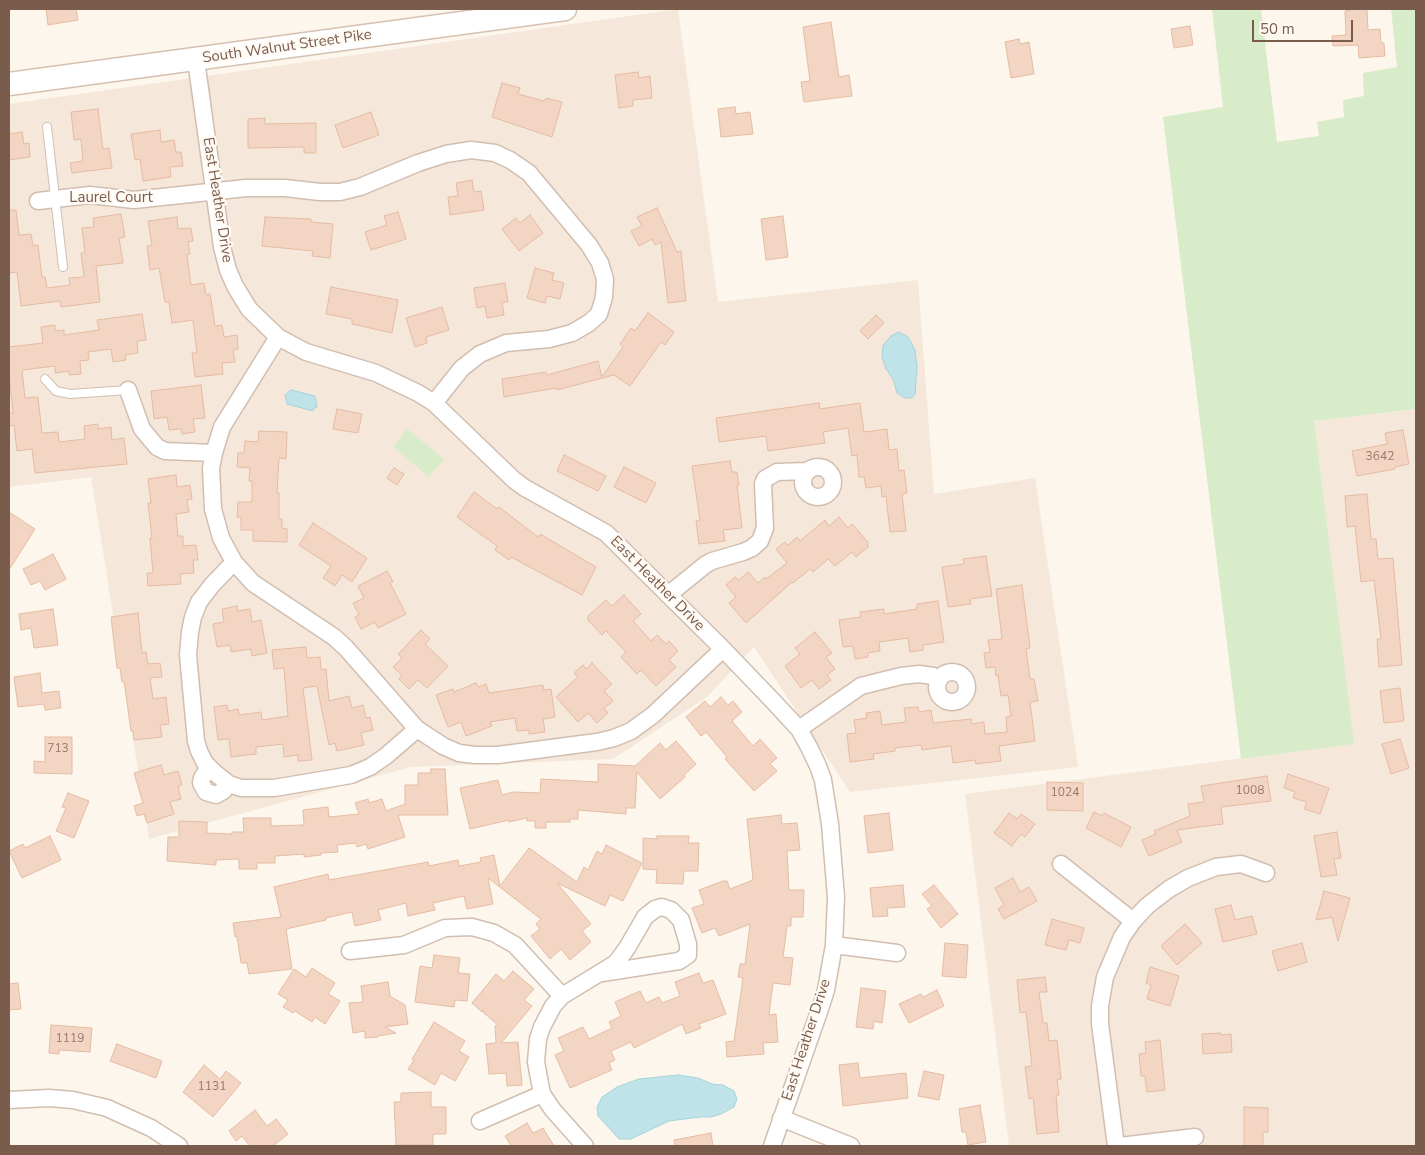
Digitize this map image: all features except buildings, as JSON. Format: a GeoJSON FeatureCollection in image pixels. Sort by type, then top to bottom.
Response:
{"type":"FeatureCollection","features":[{"type":"Feature","properties":{"kind":"street","name":"South Walnut Street Pike"},"geometry":{"type":"LineString","coordinates":[[9,84],[196,60],[554,9]]}},
{"type":"Feature","properties":{"kind":"street","name":"East Heather Drive"},"geometry":{"type":"LineString","coordinates":[[196,60],[222,247],[228,270],[249,309],[278,337],[306,352],[376,372],[402,384],[434,403],[514,480],[606,533],[723,649],[799,729],[818,766],[826,795],[836,897],[834,945],[824,996],[772,1146]]}},
{"type":"Feature","properties":{"kind":"street","name":"Laurel Court"},"geometry":{"type":"LineString","coordinates":[[38,201],[90,195],[134,200],[246,188],[285,188],[340,192],[446,154],[471,150],[495,153],[510,160],[530,172],[589,245],[600,263],[605,280],[604,297],[599,314],[589,323],[572,333],[549,339],[506,343],[480,354],[462,368],[434,403]]}},
{"type":"Feature","properties":{"kind":"street"},"geometry":{"type":"LineString","coordinates":[[278,337],[222,427],[214,453],[211,468],[213,509],[220,538],[234,562],[253,583],[334,637],[346,648],[417,729],[443,746],[459,753],[476,755],[498,755],[614,738],[631,731],[653,714],[723,649]]}},
{"type":"Feature","properties":{"kind":"street"},"geometry":{"type":"LineString","coordinates":[[128,390],[142,429],[157,447],[166,451],[214,453]]}},
{"type":"Feature","properties":{"kind":"street"},"geometry":{"type":"LineString","coordinates":[[668,595],[705,564],[744,552],[752,548],[760,540],[765,528],[763,484],[765,479],[777,472],[808,471]]}},
{"type":"Feature","properties":{"kind":"street"},"geometry":{"type":"LineString","coordinates":[[234,562],[199,602],[190,632],[188,654],[196,740],[199,751],[209,767],[229,784],[241,788],[274,788],[351,775],[370,767],[386,756],[417,729]]}},
{"type":"Feature","properties":{"kind":"street"},"geometry":{"type":"LineString","coordinates":[[799,729],[860,686],[919,674],[933,676],[938,680]]}},
{"type":"Feature","properties":{"kind":"street"},"geometry":{"type":"LineString","coordinates":[[1062,864],[1133,921]]}},
{"type":"Feature","properties":{"kind":"street"},"geometry":{"type":"LineString","coordinates":[[1116,1146],[1100,1024],[1100,1006],[1110,964],[1122,938],[1133,921],[1147,906],[1164,893],[1201,872],[1216,867],[1241,864],[1266,873]]}},
{"type":"Feature","properties":{"kind":"street"},"geometry":{"type":"LineString","coordinates":[[585,1146],[553,1110],[542,1094],[536,1062],[538,1038],[546,1017],[562,996],[616,963],[645,917],[655,909],[662,907],[672,910],[681,920],[688,944],[688,955],[679,961],[602,973]]}},
{"type":"Feature","properties":{"kind":"street"},"geometry":{"type":"LineString","coordinates":[[350,951],[404,945],[445,928],[472,927],[494,933],[515,945],[562,996]]}},
{"type":"Feature","properties":{"kind":"street"},"geometry":{"type":"LineString","coordinates":[[834,945],[897,953]]}},
{"type":"Feature","properties":{"kind":"street"},"geometry":{"type":"LineString","coordinates":[[480,1121],[542,1094]]}},
{"type":"Feature","properties":{"kind":"street"},"geometry":{"type":"LineString","coordinates":[[9,1100],[49,1098],[90,1103],[107,1108],[151,1128],[179,1146]]}},
{"type":"Feature","properties":{"kind":"street"},"geometry":{"type":"LineString","coordinates":[[781,1118],[851,1146]]}},
{"type":"Feature","properties":{"kind":"street"},"geometry":{"type":"LineString","coordinates":[[1120,1146],[1196,1137]]}},
{"type":"Feature","properties":{"kind":"lane"},"geometry":{"type":"LineString","coordinates":[[47,127],[63,267]]}},
{"type":"Feature","properties":{"kind":"lane"},"geometry":{"type":"LineString","coordinates":[[45,379],[56,391],[70,394],[128,390]]}},
{"type":"Feature","properties":{"kind":"shaded area"},"geometry":{"type":"Polygon","coordinates":[[[678,9],[718,302],[918,280],[934,494],[1035,478],[1078,767],[850,792],[754,647],[707,697],[613,759],[411,767],[149,839],[91,477],[9,487],[9,104],[678,9]]]}},
{"type":"Feature","properties":{"kind":"shaded area"},"geometry":{"type":"Polygon","coordinates":[[[1416,409],[1416,1146],[1009,1146],[965,794],[1353,744],[1314,421],[1416,409]]]}},
{"type":"Feature","properties":{"kind":"green space"},"geometry":{"type":"Polygon","coordinates":[[[1212,9],[1261,9],[1277,142],[1319,136],[1317,122],[1344,117],[1343,100],[1364,96],[1363,73],[1397,67],[1391,9],[1416,9],[1416,409],[1314,421],[1354,744],[1241,759],[1163,117],[1223,107],[1212,9]]]}},
{"type":"Feature","properties":{"kind":"green space"},"geometry":{"type":"Polygon","coordinates":[[[407,429],[444,459],[429,477],[393,447],[407,429]]]}},
{"type":"Feature","properties":{"kind":"water"},"geometry":{"type":"Polygon","coordinates":[[[899,332],[908,337],[915,350],[917,367],[915,394],[912,398],[905,398],[897,393],[893,379],[886,369],[882,357],[883,345],[891,336],[899,332]]]}},
{"type":"Feature","properties":{"kind":"water"},"geometry":{"type":"Polygon","coordinates":[[[291,390],[315,396],[317,407],[313,411],[287,404],[285,395],[291,390]]]}},
{"type":"Feature","properties":{"kind":"water"},"geometry":{"type":"Polygon","coordinates":[[[678,1075],[723,1085],[734,1091],[737,1099],[734,1107],[711,1117],[669,1121],[631,1139],[619,1139],[598,1116],[597,1107],[602,1097],[617,1087],[639,1079],[678,1075]]]}}]}
